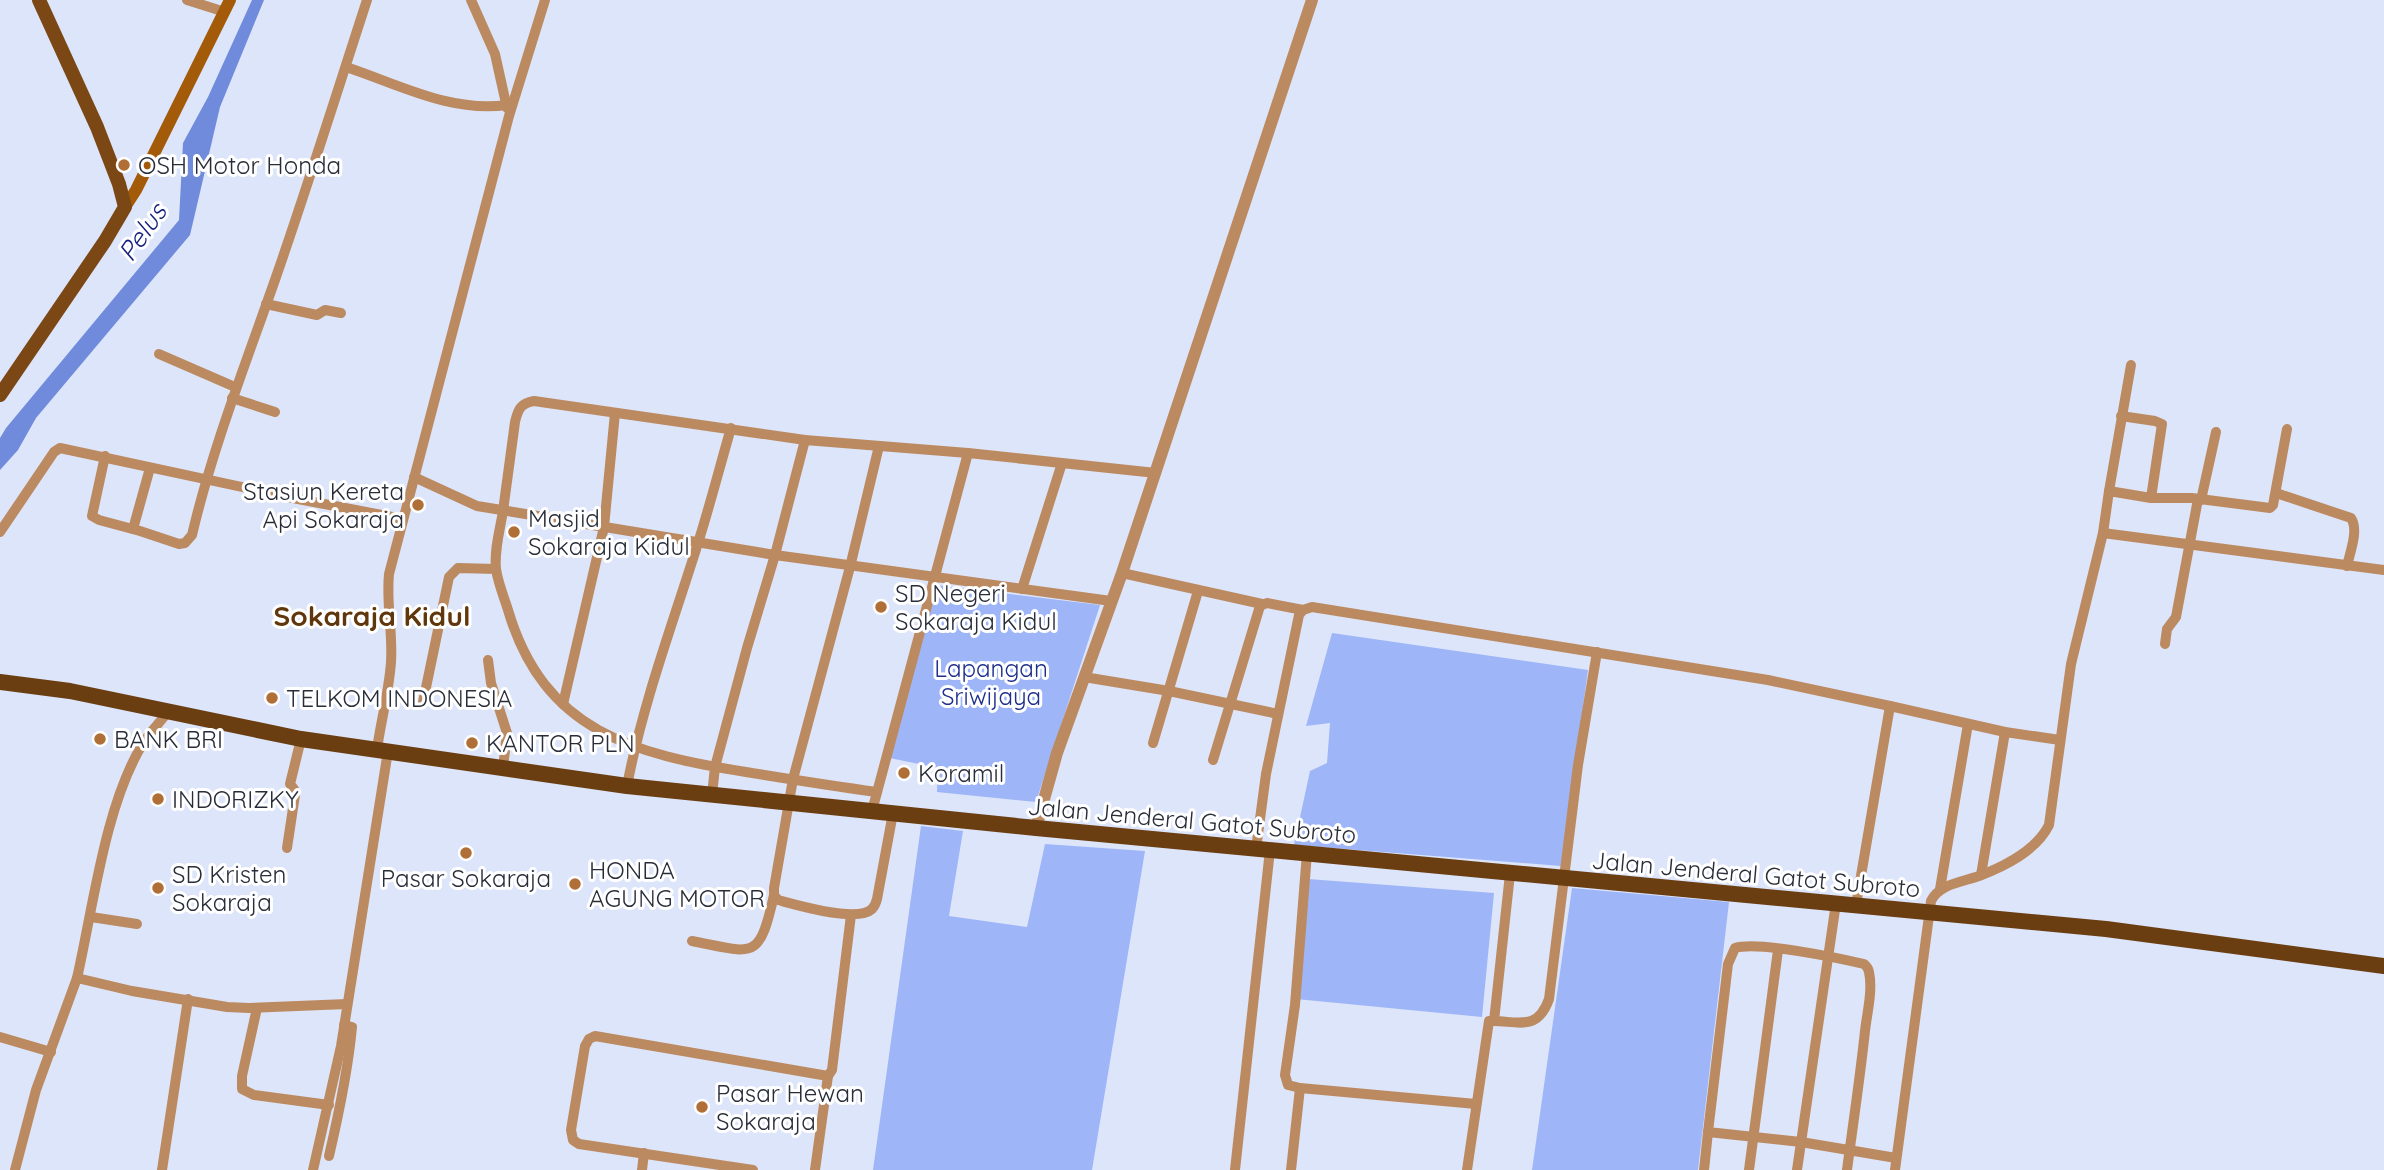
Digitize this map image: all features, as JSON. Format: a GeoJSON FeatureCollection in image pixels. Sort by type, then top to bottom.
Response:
{"type":"FeatureCollection","features":[{"type":"Feature","properties":{"kind":"highway","name":"Jalan Jenderal Gatot Subroto"},"geometry":{"type":"LineString","coordinates":[[0,682],[70,691],[301,739],[627,786],[1510,874],[2106,929],[2384,966]]}},
{"type":"Feature","properties":{"kind":"main road"},"geometry":{"type":"LineString","coordinates":[[39,0],[102,137],[125,207]]}},
{"type":"Feature","properties":{"kind":"main road"},"geometry":{"type":"LineString","coordinates":[[0,395],[105,242],[136,190],[228,6]]}},
{"type":"Feature","properties":{"kind":"street"},"geometry":{"type":"LineString","coordinates":[[187,0],[228,6]]}},
{"type":"Feature","properties":{"kind":"street"},"geometry":{"type":"LineString","coordinates":[[105,456],[92,516],[179,544],[186,543],[192,534],[205,478],[367,0]]}},
{"type":"Feature","properties":{"kind":"street"},"geometry":{"type":"LineString","coordinates":[[471,0],[495,54],[509,116]]}},
{"type":"Feature","properties":{"kind":"street"},"geometry":{"type":"LineString","coordinates":[[313,1170],[344,1025],[382,750],[391,665],[387,594],[390,574],[509,116],[545,0]]}},
{"type":"Feature","properties":{"kind":"street"},"geometry":{"type":"LineString","coordinates":[[1035,828],[1057,753],[1156,473],[1312,0]]}},
{"type":"Feature","properties":{"kind":"street"},"geometry":{"type":"LineString","coordinates":[[346,67],[438,100],[470,105],[507,105]]}},
{"type":"Feature","properties":{"kind":"street"},"geometry":{"type":"LineString","coordinates":[[266,304],[317,315],[325,310],[341,313]]}},
{"type":"Feature","properties":{"kind":"street"},"geometry":{"type":"LineString","coordinates":[[159,354],[275,412]]}},
{"type":"Feature","properties":{"kind":"street"},"geometry":{"type":"LineString","coordinates":[[1940,889],[2012,861],[2041,839],[2049,825],[2071,664],[2103,533],[2131,365]]}},
{"type":"Feature","properties":{"kind":"street"},"geometry":{"type":"LineString","coordinates":[[877,792],[676,760],[634,747],[596,730],[563,704],[545,685],[525,655],[512,626],[496,569],[515,422],[518,410],[524,403],[534,401],[805,440],[968,453],[1156,473]]}},
{"type":"Feature","properties":{"kind":"street"},"geometry":{"type":"LineString","coordinates":[[563,704],[604,527],[615,413]]}},
{"type":"Feature","properties":{"kind":"street"},"geometry":{"type":"LineString","coordinates":[[2121,416],[2162,424],[2151,498]]}},
{"type":"Feature","properties":{"kind":"street"},"geometry":{"type":"LineString","coordinates":[[627,786],[634,747],[653,681],[731,428]]}},
{"type":"Feature","properties":{"kind":"street"},"geometry":{"type":"LineString","coordinates":[[2109,491],[2151,498],[2200,500],[2270,508],[2276,493],[2287,429]]}},
{"type":"Feature","properties":{"kind":"street"},"geometry":{"type":"LineString","coordinates":[[2165,644],[2170,624],[2176,617],[2216,432]]}},
{"type":"Feature","properties":{"kind":"street"},"geometry":{"type":"LineString","coordinates":[[712,795],[715,767],[805,440]]}},
{"type":"Feature","properties":{"kind":"street"},"geometry":{"type":"LineString","coordinates":[[692,942],[744,951],[755,947],[767,925],[793,779],[850,567],[879,446]]}},
{"type":"Feature","properties":{"kind":"street"},"geometry":{"type":"LineString","coordinates":[[0,532],[22,496],[57,450],[65,448],[403,519]]}},
{"type":"Feature","properties":{"kind":"street"},"geometry":{"type":"LineString","coordinates":[[872,811],[968,453]]}},
{"type":"Feature","properties":{"kind":"street"},"geometry":{"type":"LineString","coordinates":[[1022,589],[1062,463]]}},
{"type":"Feature","properties":{"kind":"street"},"geometry":{"type":"LineString","coordinates":[[133,529],[150,468]]}},
{"type":"Feature","properties":{"kind":"street"},"geometry":{"type":"LineString","coordinates":[[414,477],[477,506],[503,511],[850,567],[1111,601]]}},
{"type":"Feature","properties":{"kind":"street"},"geometry":{"type":"LineString","coordinates":[[2276,493],[2351,518],[2355,523],[2347,566]]}},
{"type":"Feature","properties":{"kind":"street"},"geometry":{"type":"LineString","coordinates":[[2103,533],[2384,570]]}},
{"type":"Feature","properties":{"kind":"street"},"geometry":{"type":"LineString","coordinates":[[423,702],[449,577],[457,568],[496,569]]}},
{"type":"Feature","properties":{"kind":"street"},"geometry":{"type":"LineString","coordinates":[[1122,573],[1262,604],[1303,610],[1312,607],[1768,680],[2005,732],[2060,740]]}},
{"type":"Feature","properties":{"kind":"street"},"geometry":{"type":"LineString","coordinates":[[1153,743],[1198,591]]}},
{"type":"Feature","properties":{"kind":"street"},"geometry":{"type":"LineString","coordinates":[[1213,760],[1262,604]]}},
{"type":"Feature","properties":{"kind":"street"},"geometry":{"type":"LineString","coordinates":[[1235,1170],[1263,850],[1266,774],[1299,615],[1303,610]]}},
{"type":"Feature","properties":{"kind":"street"},"geometry":{"type":"LineString","coordinates":[[1467,1170],[1489,1021],[1531,1022],[1545,1012],[1549,999],[1566,879],[1578,765],[1597,652]]}},
{"type":"Feature","properties":{"kind":"street"},"geometry":{"type":"LineString","coordinates":[[488,660],[491,683],[507,733],[503,768]]}},
{"type":"Feature","properties":{"kind":"street"},"geometry":{"type":"LineString","coordinates":[[1084,677],[1169,691],[1278,714]]}},
{"type":"Feature","properties":{"kind":"street"},"geometry":{"type":"LineString","coordinates":[[1856,905],[1889,706]]}},
{"type":"Feature","properties":{"kind":"street"},"geometry":{"type":"LineString","coordinates":[[15,1170],[36,1090],[77,978],[122,788],[142,744],[169,712]]}},
{"type":"Feature","properties":{"kind":"street"},"geometry":{"type":"LineString","coordinates":[[1895,1170],[1929,913],[1931,901],[1940,889],[1968,724]]}},
{"type":"Feature","properties":{"kind":"street"},"geometry":{"type":"LineString","coordinates":[[1981,875],[2005,732]]}},
{"type":"Feature","properties":{"kind":"street"},"geometry":{"type":"LineString","coordinates":[[287,848],[295,795],[290,784],[301,739]]}},
{"type":"Feature","properties":{"kind":"street"},"geometry":{"type":"LineString","coordinates":[[774,894],[778,900],[851,915],[865,913],[874,907],[893,813]]}},
{"type":"Feature","properties":{"kind":"street"},"geometry":{"type":"LineString","coordinates":[[1307,853],[1295,1006],[1285,1075],[1288,1085],[1476,1104]]}},
{"type":"Feature","properties":{"kind":"street"},"geometry":{"type":"LineString","coordinates":[[1494,1021],[1510,874]]}},
{"type":"Feature","properties":{"kind":"street"},"geometry":{"type":"LineString","coordinates":[[1797,1170],[1836,903]]}},
{"type":"Feature","properties":{"kind":"street"},"geometry":{"type":"LineString","coordinates":[[815,1170],[828,1076],[832,1070],[851,915]]}},
{"type":"Feature","properties":{"kind":"street"},"geometry":{"type":"LineString","coordinates":[[91,917],[137,924]]}},
{"type":"Feature","properties":{"kind":"street"},"geometry":{"type":"LineString","coordinates":[[1704,1170],[1728,964],[1735,948],[1740,946],[1828,956],[1864,964],[1870,973],[1847,1170]]}},
{"type":"Feature","properties":{"kind":"street"},"geometry":{"type":"LineString","coordinates":[[1749,1170],[1778,950]]}},
{"type":"Feature","properties":{"kind":"street"},"geometry":{"type":"LineString","coordinates":[[77,978],[132,991],[227,1007],[347,1004]]}},
{"type":"Feature","properties":{"kind":"street"},"geometry":{"type":"LineString","coordinates":[[162,1170],[188,999]]}},
{"type":"Feature","properties":{"kind":"street"},"geometry":{"type":"LineString","coordinates":[[257,1008],[242,1076],[242,1089],[254,1095],[329,1105]]}},
{"type":"Feature","properties":{"kind":"street"},"geometry":{"type":"LineString","coordinates":[[329,1156],[346,1086],[352,1027],[344,1025]]}},
{"type":"Feature","properties":{"kind":"street"},"geometry":{"type":"LineString","coordinates":[[753,1170],[579,1144],[573,1140],[571,1130],[585,1046],[589,1039],[596,1035],[828,1076]]}},
{"type":"Feature","properties":{"kind":"street"},"geometry":{"type":"LineString","coordinates":[[0,1037],[51,1052]]}},
{"type":"Feature","properties":{"kind":"street"},"geometry":{"type":"LineString","coordinates":[[1292,1170],[1300,1088]]}},
{"type":"Feature","properties":{"kind":"street"},"geometry":{"type":"LineString","coordinates":[[1708,1132],[1801,1142],[1896,1158]]}},
{"type":"Feature","properties":{"kind":"street"},"geometry":{"type":"LineString","coordinates":[[642,1170],[644,1153]]}},
{"type":"Feature","properties":{"kind":"green space","name":"Lapangan Sriwijaya"},"geometry":{"type":"Polygon","coordinates":[[[935,585],[1100,605],[1036,802],[937,792],[938,768],[885,757],[935,585]]]}},
{"type":"Feature","properties":{"kind":"green space"},"geometry":{"type":"Polygon","coordinates":[[[1332,633],[1588,670],[1561,866],[1294,845],[1310,771],[1327,763],[1330,723],[1306,726],[1332,633]]]}},
{"type":"Feature","properties":{"kind":"green space"},"geometry":{"type":"Polygon","coordinates":[[[921,826],[963,831],[949,916],[1027,927],[1045,844],[1145,851],[1092,1170],[873,1170],[921,826]]]}},
{"type":"Feature","properties":{"kind":"green space"},"geometry":{"type":"Polygon","coordinates":[[[1308,879],[1494,893],[1482,1017],[1296,999],[1308,879]]]}},
{"type":"Feature","properties":{"kind":"green space"},"geometry":{"type":"Polygon","coordinates":[[[1572,888],[1729,902],[1698,1170],[1532,1170],[1572,888]]]}},
{"type":"Feature","properties":{"kind":"shaded area"},"geometry":{"type":"Polygon","coordinates":[[[252,0],[264,0],[220,107],[190,235],[36,418],[18,450],[0,470],[0,438],[6,428],[179,220],[183,143],[208,97],[252,0]]]}},
{"type":"Feature","properties":{"kind":"place","name":"OSH Motor Honda"},"geometry":{"type":"Point","coordinates":[124,165]}},
{"type":"Feature","properties":{"kind":"place","name":"Stasiun Kereta Api Sokaraja"},"geometry":{"type":"Point","coordinates":[418,505]}},
{"type":"Feature","properties":{"kind":"place","name":"Masjid Sokaraja Kidul"},"geometry":{"type":"Point","coordinates":[514,532]}},
{"type":"Feature","properties":{"kind":"place","name":"SD Negeri Sokaraja Kidul"},"geometry":{"type":"Point","coordinates":[881,607]}},
{"type":"Feature","properties":{"kind":"place","name":"TELKOM INDONESIA"},"geometry":{"type":"Point","coordinates":[272,698]}},
{"type":"Feature","properties":{"kind":"place","name":"BANK BRI"},"geometry":{"type":"Point","coordinates":[100,739]}},
{"type":"Feature","properties":{"kind":"place","name":"KANTOR PLN"},"geometry":{"type":"Point","coordinates":[472,743]}},
{"type":"Feature","properties":{"kind":"place","name":"Koramil"},"geometry":{"type":"Point","coordinates":[904,773]}},
{"type":"Feature","properties":{"kind":"place","name":"INDORIZKY"},"geometry":{"type":"Point","coordinates":[158,799]}},
{"type":"Feature","properties":{"kind":"place","name":"Pasar Sokaraja"},"geometry":{"type":"Point","coordinates":[466,853]}},
{"type":"Feature","properties":{"kind":"place","name":"HONDA AGUNG MOTOR"},"geometry":{"type":"Point","coordinates":[575,884]}},
{"type":"Feature","properties":{"kind":"place","name":"SD Kristen Sokaraja"},"geometry":{"type":"Point","coordinates":[158,888]}},
{"type":"Feature","properties":{"kind":"place","name":"Pasar Hewan Sokaraja"},"geometry":{"type":"Point","coordinates":[702,1107]}},
{"type":"Feature","properties":{"kind":"district","name":"Sokaraja Kidul"},"geometry":{"type":"Point","coordinates":[372,615]}},
{"type":"Feature","properties":{"kind":"water label","name":"Pelus"},"geometry":{"type":"Point","coordinates":[142,232]}}]}
